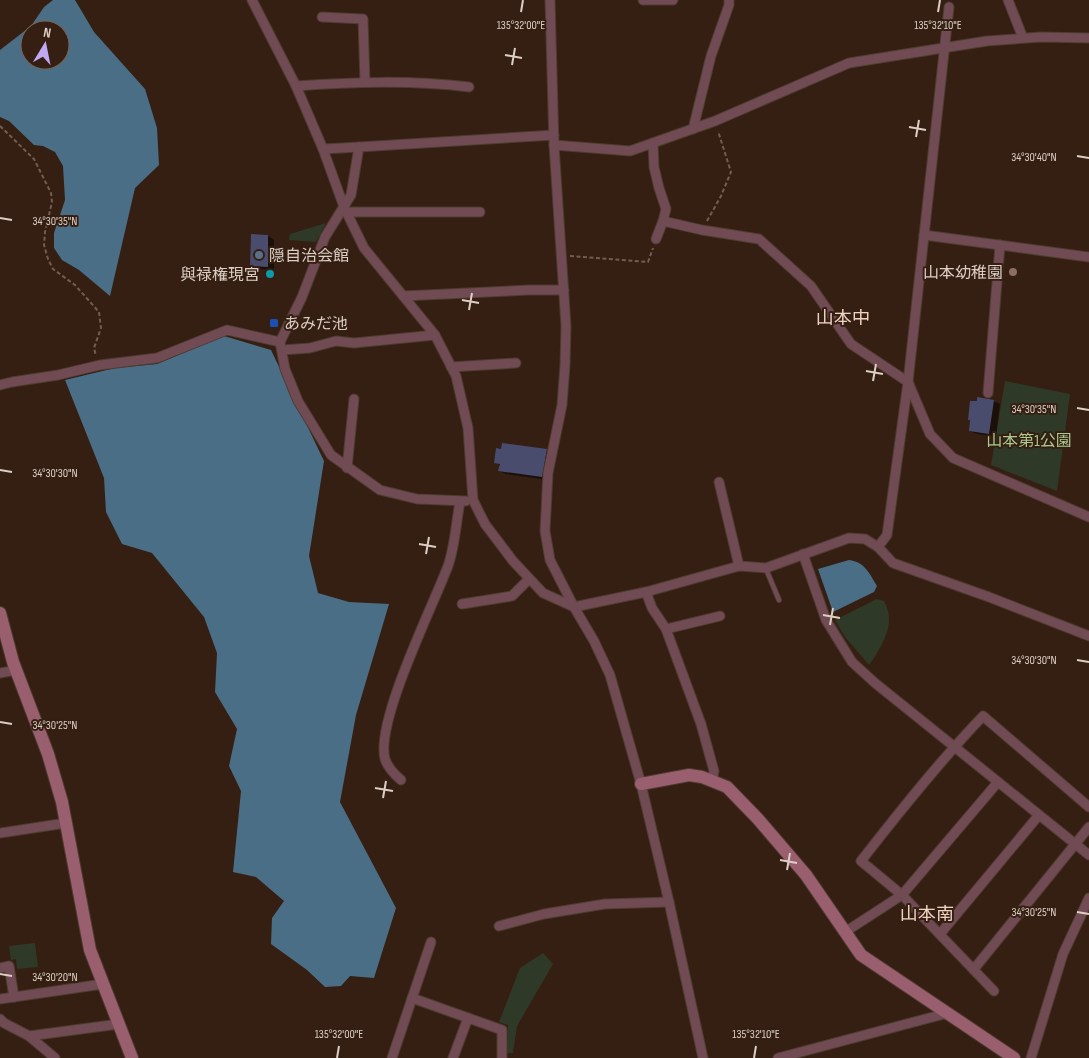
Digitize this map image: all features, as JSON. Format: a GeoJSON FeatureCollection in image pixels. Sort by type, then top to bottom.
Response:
{"type":"FeatureCollection","features":[{"type":"Feature","properties":{"kind":"street"},"geometry":{"type":"LineString","coordinates":[[252,0],[296,86],[323,149],[345,210],[364,248],[434,335],[456,376],[468,428],[473,500],[485,524],[512,561],[543,593],[574,607],[646,592],[739,566],[766,568],[850,538],[865,540],[878,547],[893,563],[989,597],[1089,636]]}},
{"type":"Feature","properties":{"kind":"street"},"geometry":{"type":"LineString","coordinates":[[550,0],[554,145],[566,326],[566,365],[562,405],[548,473],[545,531],[550,560],[594,641],[610,675],[641,784],[703,1058]]}},
{"type":"Feature","properties":{"kind":"street"},"geometry":{"type":"LineString","coordinates":[[643,0],[672,0]]}},
{"type":"Feature","properties":{"kind":"street"},"geometry":{"type":"LineString","coordinates":[[693,129],[711,56],[729,5],[729,0]]}},
{"type":"Feature","properties":{"kind":"street"},"geometry":{"type":"LineString","coordinates":[[1008,0],[1023,38]]}},
{"type":"Feature","properties":{"kind":"street"},"geometry":{"type":"LineString","coordinates":[[878,547],[887,535],[908,382],[949,7]]}},
{"type":"Feature","properties":{"kind":"street"},"geometry":{"type":"LineString","coordinates":[[322,17],[363,19],[365,82]]}},
{"type":"Feature","properties":{"kind":"street"},"geometry":{"type":"LineString","coordinates":[[554,145],[630,151],[715,121],[849,63],[987,41],[1023,38],[1089,38]]}},
{"type":"Feature","properties":{"kind":"street"},"geometry":{"type":"LineString","coordinates":[[296,86],[387,81],[469,87]]}},
{"type":"Feature","properties":{"kind":"street"},"geometry":{"type":"LineString","coordinates":[[323,149],[554,135]]}},
{"type":"Feature","properties":{"kind":"street"},"geometry":{"type":"LineString","coordinates":[[653,143],[654,167],[666,209],[656,239]]}},
{"type":"Feature","properties":{"kind":"street"},"geometry":{"type":"LineString","coordinates":[[359,147],[351,195],[345,210],[325,237],[281,346],[285,369],[298,401],[331,455],[347,468],[380,490],[417,499],[460,502],[473,500]]}},
{"type":"Feature","properties":{"kind":"street"},"geometry":{"type":"LineString","coordinates":[[345,210],[480,212]]}},
{"type":"Feature","properties":{"kind":"street"},"geometry":{"type":"LineString","coordinates":[[663,221],[702,230],[759,239],[812,286],[851,344],[908,382],[930,434],[953,458],[1089,517]]}},
{"type":"Feature","properties":{"kind":"street"},"geometry":{"type":"LineString","coordinates":[[924,235],[1089,256]]}},
{"type":"Feature","properties":{"kind":"street"},"geometry":{"type":"LineString","coordinates":[[988,393],[1000,245]]}},
{"type":"Feature","properties":{"kind":"street"},"geometry":{"type":"LineString","coordinates":[[404,296],[564,290]]}},
{"type":"Feature","properties":{"kind":"street"},"geometry":{"type":"LineString","coordinates":[[0,386],[100,365],[157,358],[227,330],[281,346],[310,348],[336,342],[354,343],[434,335]]}},
{"type":"Feature","properties":{"kind":"street"},"geometry":{"type":"LineString","coordinates":[[451,367],[516,363]]}},
{"type":"Feature","properties":{"kind":"street"},"geometry":{"type":"LineString","coordinates":[[347,468],[354,399]]}},
{"type":"Feature","properties":{"kind":"street"},"geometry":{"type":"LineString","coordinates":[[719,482],[739,566]]}},
{"type":"Feature","properties":{"kind":"street"},"geometry":{"type":"LineString","coordinates":[[401,780],[392,773],[385,758],[385,739],[392,705],[448,564],[460,502]]}},
{"type":"Feature","properties":{"kind":"street"},"geometry":{"type":"LineString","coordinates":[[803,554],[826,620],[852,662],[875,683],[1089,855]]}},
{"type":"Feature","properties":{"kind":"street"},"geometry":{"type":"LineString","coordinates":[[462,604],[512,596],[529,579]]}},
{"type":"Feature","properties":{"kind":"street"},"geometry":{"type":"LineString","coordinates":[[646,592],[652,608],[666,629],[701,724],[714,771],[712,781]]}},
{"type":"Feature","properties":{"kind":"street"},"geometry":{"type":"LineString","coordinates":[[0,613],[16,670],[48,754],[62,802],[90,950],[132,1058]]}},
{"type":"Feature","properties":{"kind":"street"},"geometry":{"type":"LineString","coordinates":[[666,629],[720,616]]}},
{"type":"Feature","properties":{"kind":"street"},"geometry":{"type":"LineString","coordinates":[[0,674],[16,670]]}},
{"type":"Feature","properties":{"kind":"street"},"geometry":{"type":"LineString","coordinates":[[994,992],[902,896],[861,861],[906,803],[954,746],[983,716],[1089,807]]}},
{"type":"Feature","properties":{"kind":"street"},"geometry":{"type":"LineString","coordinates":[[641,784],[689,776],[702,777],[727,788],[758,819],[806,875],[861,955],[1014,1058]]}},
{"type":"Feature","properties":{"kind":"street"},"geometry":{"type":"LineString","coordinates":[[845,932],[902,896],[998,782]]}},
{"type":"Feature","properties":{"kind":"street"},"geometry":{"type":"LineString","coordinates":[[940,934],[1039,815]]}},
{"type":"Feature","properties":{"kind":"street"},"geometry":{"type":"LineString","coordinates":[[0,833],[66,823]]}},
{"type":"Feature","properties":{"kind":"street"},"geometry":{"type":"LineString","coordinates":[[974,969],[1089,827]]}},
{"type":"Feature","properties":{"kind":"street"},"geometry":{"type":"LineString","coordinates":[[1031,1058],[1063,954],[1089,898]]}},
{"type":"Feature","properties":{"kind":"street"},"geometry":{"type":"LineString","coordinates":[[499,926],[544,914],[604,904],[669,902]]}},
{"type":"Feature","properties":{"kind":"street"},"geometry":{"type":"LineString","coordinates":[[392,1058],[431,942]]}},
{"type":"Feature","properties":{"kind":"street"},"geometry":{"type":"LineString","coordinates":[[0,968],[9,966],[14,997]]}},
{"type":"Feature","properties":{"kind":"street"},"geometry":{"type":"LineString","coordinates":[[0,999],[102,984]]}},
{"type":"Feature","properties":{"kind":"street"},"geometry":{"type":"LineString","coordinates":[[412,998],[502,1030],[502,1058]]}},
{"type":"Feature","properties":{"kind":"street"},"geometry":{"type":"LineString","coordinates":[[778,1058],[948,1013]]}},
{"type":"Feature","properties":{"kind":"street"},"geometry":{"type":"LineString","coordinates":[[454,1058],[468,1018]]}},
{"type":"Feature","properties":{"kind":"street"},"geometry":{"type":"LineString","coordinates":[[0,1019],[29,1036],[55,1058]]}},
{"type":"Feature","properties":{"kind":"street"},"geometry":{"type":"LineString","coordinates":[[29,1036],[119,1024]]}},
{"type":"Feature","properties":{"kind":"lane"},"geometry":{"type":"LineString","coordinates":[[766,568],[779,600]]}},
{"type":"Feature","properties":{"kind":"path"},"geometry":{"type":"LineString","coordinates":[[702,230],[721,196],[731,172],[715,121]]}},
{"type":"Feature","properties":{"kind":"path"},"geometry":{"type":"LineString","coordinates":[[0,126],[34,159],[51,193],[52,202],[44,245],[53,269],[75,285],[99,312],[101,328],[94,348],[100,365]]}},
{"type":"Feature","properties":{"kind":"path"},"geometry":{"type":"LineString","coordinates":[[561,255],[648,262],[656,239]]}},
{"type":"Feature","properties":{"kind":"green space"},"geometry":{"type":"Polygon","coordinates":[[[326,223],[316,242],[289,240],[290,234],[326,223]]]}},
{"type":"Feature","properties":{"kind":"green space","name":"山本第1公園"},"geometry":{"type":"Polygon","coordinates":[[[1005,381],[1070,394],[1057,491],[991,465],[1005,381]]]}},
{"type":"Feature","properties":{"kind":"green space"},"geometry":{"type":"Polygon","coordinates":[[[877,599],[884,601],[888,609],[889,618],[883,642],[869,665],[845,637],[835,620],[877,599]]]}},
{"type":"Feature","properties":{"kind":"green space"},"geometry":{"type":"Polygon","coordinates":[[[35,943],[38,967],[17,969],[16,959],[11,960],[9,946],[35,943]]]}},
{"type":"Feature","properties":{"kind":"green space"},"geometry":{"type":"Polygon","coordinates":[[[543,953],[553,964],[517,1026],[513,1053],[507,1053],[508,1025],[499,1022],[520,968],[543,953]]]}},
{"type":"Feature","properties":{"kind":"water"},"geometry":{"type":"Polygon","coordinates":[[[53,0],[75,0],[94,32],[145,89],[157,128],[159,165],[135,188],[110,296],[79,270],[62,260],[54,248],[54,233],[65,200],[63,166],[55,152],[43,146],[34,145],[9,121],[0,117],[0,50],[20,35],[20,70],[70,70],[70,20],[35,20],[44,7],[53,0]]]}},
{"type":"Feature","properties":{"kind":"water"},"geometry":{"type":"Polygon","coordinates":[[[224,336],[271,350],[324,461],[309,556],[318,593],[349,602],[389,604],[356,715],[340,802],[396,908],[374,978],[350,976],[341,986],[325,987],[307,970],[271,944],[272,918],[284,901],[256,877],[233,872],[241,791],[229,766],[237,729],[215,692],[217,653],[204,617],[152,553],[122,544],[106,512],[104,478],[65,380],[115,368],[157,364],[224,336]]]}},
{"type":"Feature","properties":{"kind":"water"},"geometry":{"type":"Polygon","coordinates":[[[849,560],[863,566],[877,586],[874,592],[833,612],[818,569],[849,560]]]}},
{"type":"Feature","properties":{"kind":"building","name":"隠自治会館"},"geometry":{"type":"Polygon","coordinates":[[[251,234],[268,235],[268,267],[250,266],[251,234]]]}},
{"type":"Feature","properties":{"kind":"building"},"geometry":{"type":"Polygon","coordinates":[[[977,397],[994,400],[989,434],[969,431],[970,401],[977,401],[977,397]]]}},
{"type":"Feature","properties":{"kind":"building"},"geometry":{"type":"Polygon","coordinates":[[[502,443],[547,449],[542,477],[498,471],[500,464],[494,463],[496,448],[501,449],[502,443]]]}},
{"type":"Feature","properties":{"kind":"place","name":"隠自治会館"},"geometry":{"type":"Point","coordinates":[259,255]}},
{"type":"Feature","properties":{"kind":"place","name":"山本幼稚園"},"geometry":{"type":"Point","coordinates":[1013,272]}},
{"type":"Feature","properties":{"kind":"place","name":"與禄権現宮"},"geometry":{"type":"Point","coordinates":[270,274]}},
{"type":"Feature","properties":{"kind":"place","name":"あみだ池"},"geometry":{"type":"Point","coordinates":[274,323]}},
{"type":"Feature","properties":{"kind":"district","name":"山本中"},"geometry":{"type":"Point","coordinates":[843,318]}},
{"type":"Feature","properties":{"kind":"district","name":"山本南"},"geometry":{"type":"Point","coordinates":[927,914]}}]}
